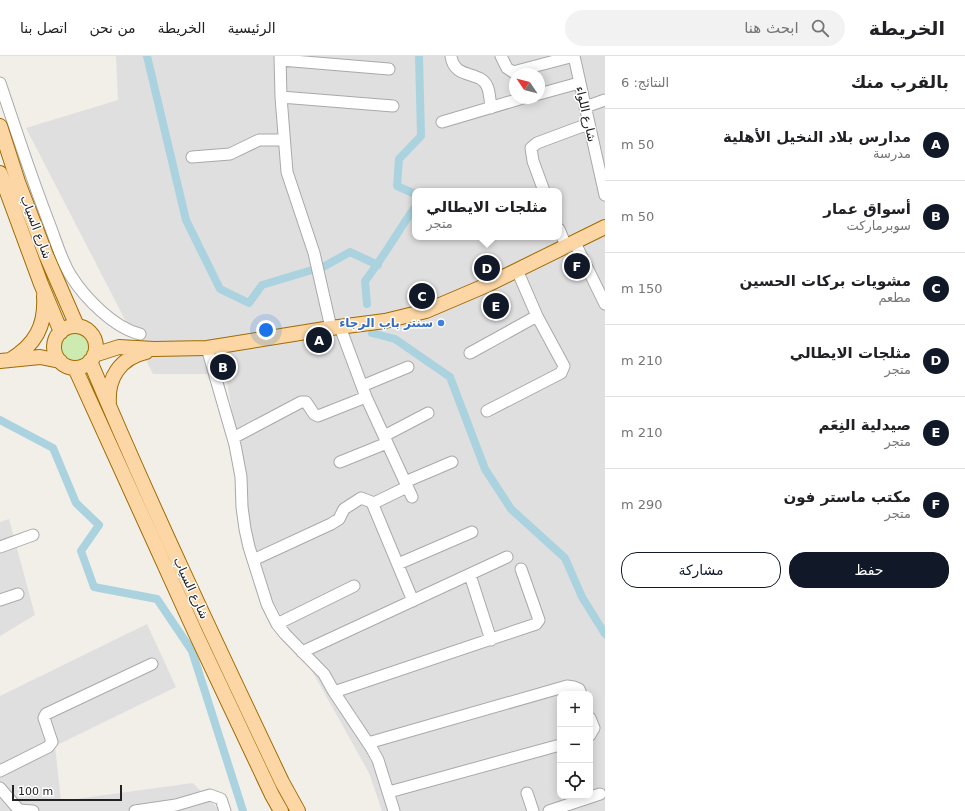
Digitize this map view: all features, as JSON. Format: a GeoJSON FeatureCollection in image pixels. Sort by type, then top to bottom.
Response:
{"type":"FeatureCollection","features":[{"type":"Feature","properties":{"kind":"main road","name":"شارع السياب"},"geometry":{"type":"LineString","coordinates":[[0,126],[18,182],[46,255],[77,326]]}},
{"type":"Feature","properties":{"kind":"main road","name":"شارع السياب"},"geometry":{"type":"LineString","coordinates":[[0,173],[41,284],[61,332]]}},
{"type":"Feature","properties":{"kind":"main road"},"geometry":{"type":"LineString","coordinates":[[60,361],[55,351],[58,336],[66,328],[77,326],[88,330],[92,334],[119,347],[154,349],[207,348],[385,321],[426,311],[487,285],[605,227]]}},
{"type":"Feature","properties":{"kind":"main road"},"geometry":{"type":"LineString","coordinates":[[5,361],[28,347],[40,328],[44,306],[44,295],[41,284]]}},
{"type":"Feature","properties":{"kind":"main road"},"geometry":{"type":"LineString","coordinates":[[92,334],[96,344],[92,358]]}},
{"type":"Feature","properties":{"kind":"main road"},"geometry":{"type":"LineString","coordinates":[[40,357],[55,346]]}},
{"type":"Feature","properties":{"kind":"main road"},"geometry":{"type":"LineString","coordinates":[[5,361],[40,357],[60,361],[75,368],[83,366],[92,358],[119,347]]}},
{"type":"Feature","properties":{"kind":"main road"},"geometry":{"type":"LineString","coordinates":[[109,407],[111,384],[123,362],[136,354],[154,349]]}},
{"type":"Feature","properties":{"kind":"main road","name":"شارع السياب"},"geometry":{"type":"LineString","coordinates":[[92,358],[109,407],[171,545],[282,782],[298,811]]}},
{"type":"Feature","properties":{"kind":"main road","name":"شارع السياب"},"geometry":{"type":"LineString","coordinates":[[75,368],[195,632],[281,811]]}},
{"type":"Feature","properties":{"kind":"street"},"geometry":{"type":"LineString","coordinates":[[451,56],[452,62],[458,70],[479,79],[487,86],[490,108]]}},
{"type":"Feature","properties":{"kind":"street"},"geometry":{"type":"LineString","coordinates":[[500,56],[507,68],[513,72],[574,56]]}},
{"type":"Feature","properties":{"kind":"street","name":"شارع اللواء"},"geometry":{"type":"LineString","coordinates":[[574,56],[605,196]]}},
{"type":"Feature","properties":{"kind":"street"},"geometry":{"type":"LineString","coordinates":[[389,69],[280,58],[281,97],[287,172],[314,253],[336,328],[408,488]]}},
{"type":"Feature","properties":{"kind":"street"},"geometry":{"type":"LineString","coordinates":[[0,83],[34,185],[64,262],[80,288],[105,314],[122,326],[140,334]]}},
{"type":"Feature","properties":{"kind":"street"},"geometry":{"type":"LineString","coordinates":[[545,92],[579,83]]}},
{"type":"Feature","properties":{"kind":"street"},"geometry":{"type":"LineString","coordinates":[[281,97],[393,106]]}},
{"type":"Feature","properties":{"kind":"street"},"geometry":{"type":"LineString","coordinates":[[586,107],[605,100]]}},
{"type":"Feature","properties":{"kind":"street"},"geometry":{"type":"LineString","coordinates":[[442,122],[509,102]]}},
{"type":"Feature","properties":{"kind":"street"},"geometry":{"type":"LineString","coordinates":[[543,188],[533,161],[531,148],[537,142],[588,124]]}},
{"type":"Feature","properties":{"kind":"street"},"geometry":{"type":"LineString","coordinates":[[192,157],[230,154],[259,140],[284,140]]}},
{"type":"Feature","properties":{"kind":"street"},"geometry":{"type":"LineString","coordinates":[[562,233],[605,304]]}},
{"type":"Feature","properties":{"kind":"street"},"geometry":{"type":"LineString","coordinates":[[487,411],[561,373],[564,366],[537,316],[516,270]]}},
{"type":"Feature","properties":{"kind":"street"},"geometry":{"type":"LineString","coordinates":[[470,353],[537,316]]}},
{"type":"Feature","properties":{"kind":"street"},"geometry":{"type":"LineString","coordinates":[[207,348],[233,438],[241,477],[242,507],[245,529],[267,604],[277,624],[324,674],[334,692],[368,743],[378,760],[394,811]]}},
{"type":"Feature","properties":{"kind":"street"},"geometry":{"type":"LineString","coordinates":[[362,386],[408,367]]}},
{"type":"Feature","properties":{"kind":"street"},"geometry":{"type":"LineString","coordinates":[[233,438],[300,402],[306,402],[314,414],[318,416],[366,397]]}},
{"type":"Feature","properties":{"kind":"street"},"geometry":{"type":"LineString","coordinates":[[340,462],[386,439],[428,413]]}},
{"type":"Feature","properties":{"kind":"street"},"geometry":{"type":"LineString","coordinates":[[253,560],[331,524],[339,519],[344,509],[361,498],[374,503],[408,488],[452,462]]}},
{"type":"Feature","properties":{"kind":"street"},"geometry":{"type":"LineString","coordinates":[[374,503],[373,505],[413,601]]}},
{"type":"Feature","properties":{"kind":"street"},"geometry":{"type":"LineString","coordinates":[[398,564],[472,532]]}},
{"type":"Feature","properties":{"kind":"street"},"geometry":{"type":"LineString","coordinates":[[0,547],[34,535]]}},
{"type":"Feature","properties":{"kind":"street"},"geometry":{"type":"LineString","coordinates":[[302,652],[507,557]]}},
{"type":"Feature","properties":{"kind":"street"},"geometry":{"type":"LineString","coordinates":[[334,692],[538,623],[539,620],[521,569]]}},
{"type":"Feature","properties":{"kind":"street"},"geometry":{"type":"LineString","coordinates":[[470,575],[491,640]]}},
{"type":"Feature","properties":{"kind":"street"},"geometry":{"type":"LineString","coordinates":[[277,624],[354,586]]}},
{"type":"Feature","properties":{"kind":"street"},"geometry":{"type":"LineString","coordinates":[[0,600],[18,594]]}},
{"type":"Feature","properties":{"kind":"street"},"geometry":{"type":"LineString","coordinates":[[0,771],[48,746],[52,742],[44,718],[46,714],[152,664]]}},
{"type":"Feature","properties":{"kind":"street"},"geometry":{"type":"LineString","coordinates":[[368,743],[567,686],[574,687],[580,691]]}},
{"type":"Feature","properties":{"kind":"street"},"geometry":{"type":"LineString","coordinates":[[389,792],[557,746]]}},
{"type":"Feature","properties":{"kind":"street"},"geometry":{"type":"LineString","coordinates":[[527,793],[533,811]]}},
{"type":"Feature","properties":{"kind":"street"},"geometry":{"type":"LineString","coordinates":[[549,811],[600,794]]}},
{"type":"Feature","properties":{"kind":"street"},"geometry":{"type":"LineString","coordinates":[[2,795],[19,810],[34,811]]}},
{"type":"Feature","properties":{"kind":"street"},"geometry":{"type":"LineString","coordinates":[[135,811],[176,805],[210,795],[221,799],[226,811]]}},
{"type":"Feature","properties":{"kind":"shaded area"},"geometry":{"type":"Polygon","coordinates":[[[116,56],[605,56],[605,811],[382,811],[369,773],[258,574],[226,374],[153,374],[26,128],[118,100],[116,56]]]}},
{"type":"Feature","properties":{"kind":"shaded area"},"geometry":{"type":"Polygon","coordinates":[[[9,519],[35,615],[0,636],[0,522],[9,519]]]}},
{"type":"Feature","properties":{"kind":"shaded area"},"geometry":{"type":"Polygon","coordinates":[[[147,624],[176,687],[55,746],[61,801],[193,783],[220,811],[0,811],[0,696],[147,624]]]}},
{"type":"Feature","properties":{"kind":"green space"},"geometry":{"type":"Polygon","coordinates":[[[76,329],[88,334],[93,346],[88,358],[76,363],[64,358],[59,346],[64,334],[76,329]]]}},
{"type":"Feature","properties":{"kind":"waterway"},"geometry":{"type":"LineString","coordinates":[[147,56],[186,220],[220,289],[249,303],[262,285],[312,270]]}},
{"type":"Feature","properties":{"kind":"waterway"},"geometry":{"type":"LineString","coordinates":[[412,193],[397,186],[399,159],[421,136],[419,56]]}},
{"type":"Feature","properties":{"kind":"waterway"},"geometry":{"type":"LineString","coordinates":[[367,304],[365,281],[412,212]]}},
{"type":"Feature","properties":{"kind":"waterway"},"geometry":{"type":"LineString","coordinates":[[323,267],[350,252],[378,265]]}},
{"type":"Feature","properties":{"kind":"waterway"},"geometry":{"type":"LineString","coordinates":[[372,333],[395,339],[450,377],[485,469],[511,509],[565,558],[582,597],[605,634]]}},
{"type":"Feature","properties":{"kind":"waterway"},"geometry":{"type":"LineString","coordinates":[[0,420],[53,448],[76,503],[99,525],[81,551],[94,587],[157,599],[192,651],[243,811]]}},
{"type":"Feature","properties":{"kind":"place","name":"مكتب ماستر فون"},"geometry":{"type":"Point","coordinates":[577,266]}},
{"type":"Feature","properties":{"kind":"place","name":"مثلجات الايطالي"},"geometry":{"type":"Point","coordinates":[487,268]}},
{"type":"Feature","properties":{"kind":"place","name":"مشويات بركات الحسين"},"geometry":{"type":"Point","coordinates":[422,296]}},
{"type":"Feature","properties":{"kind":"place","name":"صيدلية النِعَم"},"geometry":{"type":"Point","coordinates":[496,306]}},
{"type":"Feature","properties":{"kind":"place","name":"سنتر باب الرجاء"},"geometry":{"type":"Point","coordinates":[441,323]}},
{"type":"Feature","properties":{"kind":"place","name":"مدارس بلاد النخيل الأهلية"},"geometry":{"type":"Point","coordinates":[319,340]}},
{"type":"Feature","properties":{"kind":"place","name":"أسواق عمار"},"geometry":{"type":"Point","coordinates":[223,367]}}]}
